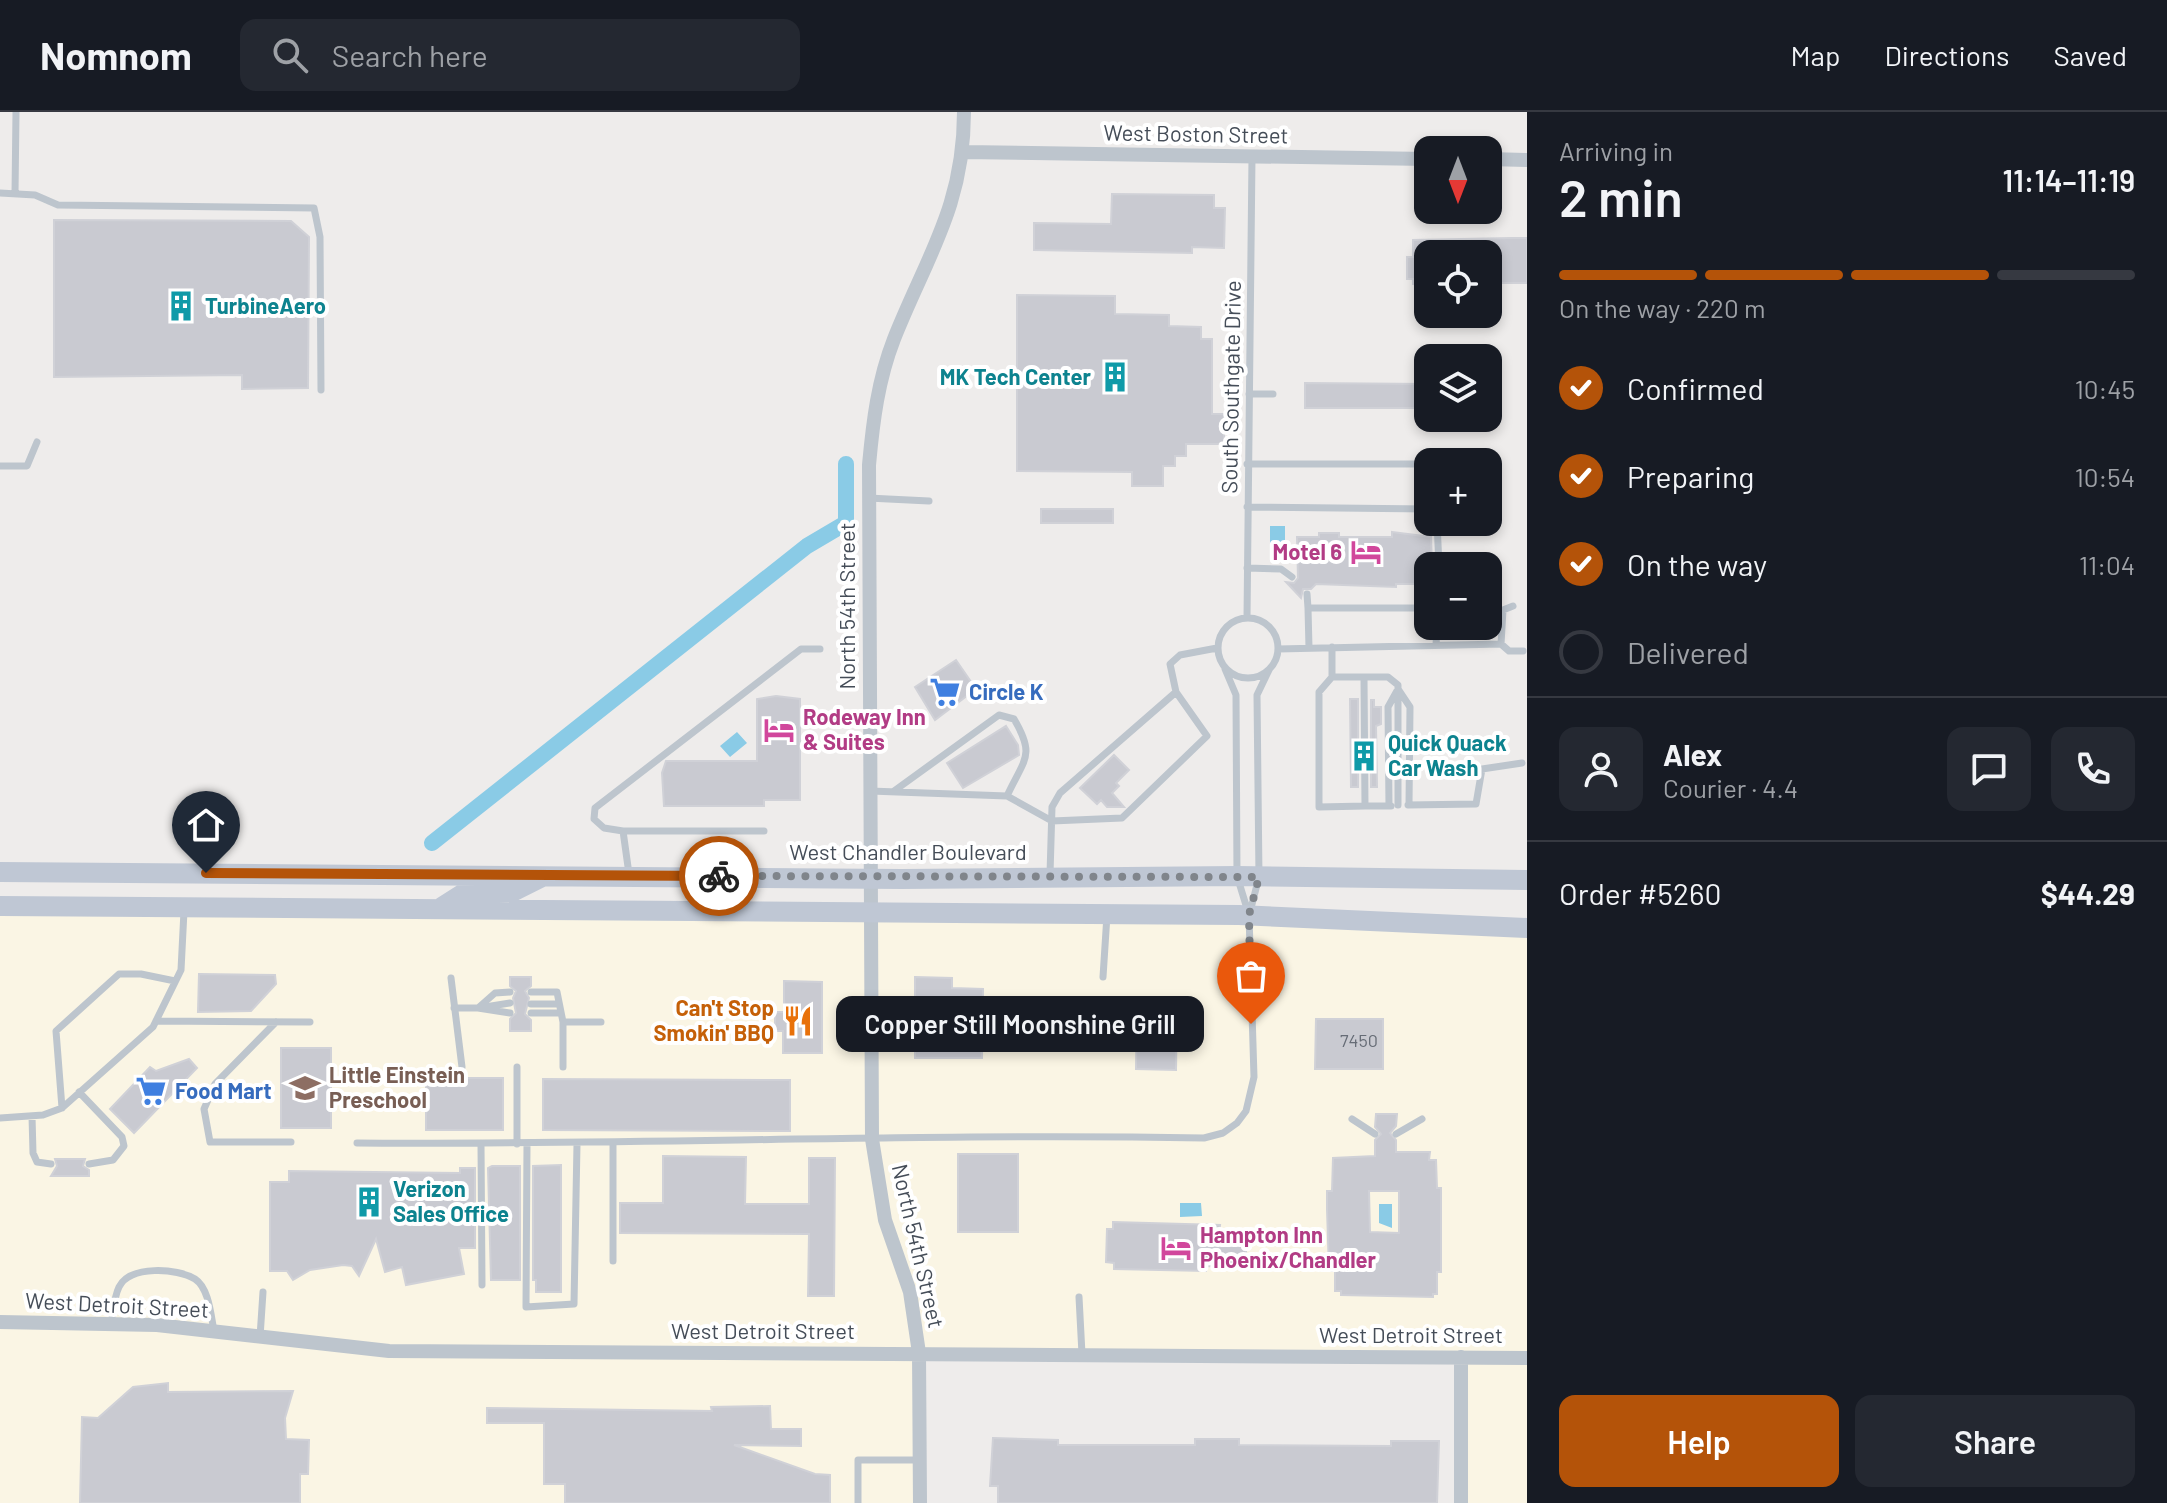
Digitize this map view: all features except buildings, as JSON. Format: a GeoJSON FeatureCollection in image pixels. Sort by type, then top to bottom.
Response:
{"type":"FeatureCollection","features":[{"type":"Feature","properties":{"kind":"main road","name":"West Chandler Boulevard"},"geometry":{"type":"LineString","coordinates":[[0,872],[870,878],[1237,876],[1527,880]]}},
{"type":"Feature","properties":{"kind":"main road"},"geometry":{"type":"LineString","coordinates":[[442,907],[464,893],[512,892],[545,875]]}},
{"type":"Feature","properties":{"kind":"main road"},"geometry":{"type":"LineString","coordinates":[[0,906],[1249,915],[1527,928]]}},
{"type":"Feature","properties":{"kind":"street","name":"North 54th Street"},"geometry":{"type":"LineString","coordinates":[[920,1503],[919,1353],[910,1292],[885,1220],[872,1139],[868,498],[876,396],[894,339],[953,203],[964,152],[964,112]]}},
{"type":"Feature","properties":{"kind":"street","name":"West Boston Street"},"geometry":{"type":"LineString","coordinates":[[964,152],[1414,159]]}},
{"type":"Feature","properties":{"kind":"street"},"geometry":{"type":"LineString","coordinates":[[1502,159],[1527,160]]}},
{"type":"Feature","properties":{"kind":"street","name":"West Detroit Street"},"geometry":{"type":"LineString","coordinates":[[0,1322],[111,1324],[214,1331],[389,1351],[1527,1358]]}},
{"type":"Feature","properties":{"kind":"street"},"geometry":{"type":"LineString","coordinates":[[1461,1357],[1461,1503]]}},
{"type":"Feature","properties":{"kind":"lane"},"geometry":{"type":"LineString","coordinates":[[15,194],[16,112]]}},
{"type":"Feature","properties":{"kind":"lane","name":"South Southgate Drive"},"geometry":{"type":"LineString","coordinates":[[1247,618],[1252,157]]}},
{"type":"Feature","properties":{"kind":"lane"},"geometry":{"type":"LineString","coordinates":[[0,193],[35,195],[58,205],[314,208],[320,237],[321,390]]}},
{"type":"Feature","properties":{"kind":"lane"},"geometry":{"type":"LineString","coordinates":[[1249,394],[1273,394]]}},
{"type":"Feature","properties":{"kind":"lane"},"geometry":{"type":"LineString","coordinates":[[0,466],[27,466],[37,442]]}},
{"type":"Feature","properties":{"kind":"lane"},"geometry":{"type":"LineString","coordinates":[[1247,464],[1414,464]]}},
{"type":"Feature","properties":{"kind":"lane"},"geometry":{"type":"LineString","coordinates":[[868,498],[929,501]]}},
{"type":"Feature","properties":{"kind":"lane"},"geometry":{"type":"LineString","coordinates":[[1247,507],[1414,509]]}},
{"type":"Feature","properties":{"kind":"lane"},"geometry":{"type":"LineString","coordinates":[[1247,568],[1281,569],[1292,577]]}},
{"type":"Feature","properties":{"kind":"lane"},"geometry":{"type":"LineString","coordinates":[[1307,594],[1309,648]]}},
{"type":"Feature","properties":{"kind":"lane"},"geometry":{"type":"LineString","coordinates":[[1501,644],[1503,610],[1513,606]]}},
{"type":"Feature","properties":{"kind":"lane"},"geometry":{"type":"LineString","coordinates":[[1308,608],[1414,608]]}},
{"type":"Feature","properties":{"kind":"lane"},"geometry":{"type":"LineString","coordinates":[[357,1143],[1204,1138],[1223,1133],[1246,1111],[1254,1077],[1249,915],[1237,876],[1236,695],[1217,648],[1228,624],[1247,618],[1270,627],[1278,649],[1257,695],[1259,877],[1249,915]]}},
{"type":"Feature","properties":{"kind":"lane"},"geometry":{"type":"LineString","coordinates":[[1436,640],[1436,645]]}},
{"type":"Feature","properties":{"kind":"lane"},"geometry":{"type":"LineString","coordinates":[[1278,649],[1501,644],[1509,651],[1523,651]]}},
{"type":"Feature","properties":{"kind":"lane"},"geometry":{"type":"LineString","coordinates":[[1332,647],[1332,677],[1319,692],[1319,807],[1476,804],[1481,793],[1482,769],[1522,763]]}},
{"type":"Feature","properties":{"kind":"lane"},"geometry":{"type":"LineString","coordinates":[[870,791],[1007,796],[1052,821],[1122,818],[1207,736],[1176,692],[1170,664],[1180,655],[1217,648]]}},
{"type":"Feature","properties":{"kind":"lane"},"geometry":{"type":"LineString","coordinates":[[764,831],[623,831],[604,828],[594,819],[595,808],[801,649],[820,649]]}},
{"type":"Feature","properties":{"kind":"lane"},"geometry":{"type":"LineString","coordinates":[[1225,669],[1247,679],[1269,670]]}},
{"type":"Feature","properties":{"kind":"lane"},"geometry":{"type":"LineString","coordinates":[[1332,677],[1388,677],[1410,707],[1409,805]]}},
{"type":"Feature","properties":{"kind":"lane"},"geometry":{"type":"LineString","coordinates":[[1364,677],[1365,806]]}},
{"type":"Feature","properties":{"kind":"lane"},"geometry":{"type":"LineString","coordinates":[[1398,689],[1398,805]]}},
{"type":"Feature","properties":{"kind":"lane"},"geometry":{"type":"LineString","coordinates":[[1389,806],[1388,707],[1398,689]]}},
{"type":"Feature","properties":{"kind":"lane"},"geometry":{"type":"LineString","coordinates":[[1050,876],[1052,807],[1060,793],[1176,692]]}},
{"type":"Feature","properties":{"kind":"lane"},"geometry":{"type":"LineString","coordinates":[[893,792],[999,715],[1014,719],[1027,741],[1027,752],[1007,796]]}},
{"type":"Feature","properties":{"kind":"lane"},"geometry":{"type":"LineString","coordinates":[[623,831],[629,875]]}},
{"type":"Feature","properties":{"kind":"lane"},"geometry":{"type":"LineString","coordinates":[[0,1118],[32,1116],[62,1108],[156,1021],[181,970],[183,905]]}},
{"type":"Feature","properties":{"kind":"lane"},"geometry":{"type":"LineString","coordinates":[[1103,977],[1107,913]]}},
{"type":"Feature","properties":{"kind":"lane"},"geometry":{"type":"LineString","coordinates":[[62,1108],[56,1031],[119,974],[141,974],[175,981]]}},
{"type":"Feature","properties":{"kind":"lane"},"geometry":{"type":"LineString","coordinates":[[451,978],[462,1067]]}},
{"type":"Feature","properties":{"kind":"lane"},"geometry":{"type":"LineString","coordinates":[[478,1008],[495,993],[510,992]]}},
{"type":"Feature","properties":{"kind":"lane"},"geometry":{"type":"LineString","coordinates":[[531,992],[557,992],[562,1018],[563,1067]]}},
{"type":"Feature","properties":{"kind":"lane"},"geometry":{"type":"LineString","coordinates":[[454,1008],[510,1003]]}},
{"type":"Feature","properties":{"kind":"lane"},"geometry":{"type":"LineString","coordinates":[[531,1004],[559,1004]]}},
{"type":"Feature","properties":{"kind":"lane"},"geometry":{"type":"LineString","coordinates":[[478,1008],[510,1013]]}},
{"type":"Feature","properties":{"kind":"lane"},"geometry":{"type":"LineString","coordinates":[[531,1013],[601,1022]]}},
{"type":"Feature","properties":{"kind":"lane"},"geometry":{"type":"LineString","coordinates":[[156,1021],[310,1022]]}},
{"type":"Feature","properties":{"kind":"lane"},"geometry":{"type":"LineString","coordinates":[[276,1022],[215,1084],[204,1109],[210,1142],[291,1142]]}},
{"type":"Feature","properties":{"kind":"lane"},"geometry":{"type":"LineString","coordinates":[[517,1067],[517,1144]]}},
{"type":"Feature","properties":{"kind":"lane"},"geometry":{"type":"LineString","coordinates":[[79,1092],[122,1137],[124,1146],[113,1160],[89,1164]]}},
{"type":"Feature","properties":{"kind":"lane"},"geometry":{"type":"LineString","coordinates":[[32,1116],[33,1153],[37,1162],[51,1164]]}},
{"type":"Feature","properties":{"kind":"lane"},"geometry":{"type":"LineString","coordinates":[[1352,1119],[1375,1134]]}},
{"type":"Feature","properties":{"kind":"lane"},"geometry":{"type":"LineString","coordinates":[[1396,1134],[1422,1119]]}},
{"type":"Feature","properties":{"kind":"lane"},"geometry":{"type":"LineString","coordinates":[[613,1143],[613,1261]]}},
{"type":"Feature","properties":{"kind":"lane"},"geometry":{"type":"LineString","coordinates":[[481,1144],[482,1285]]}},
{"type":"Feature","properties":{"kind":"lane"},"geometry":{"type":"LineString","coordinates":[[527,1144],[526,1307],[574,1304],[577,1144]]}},
{"type":"Feature","properties":{"kind":"lane"},"geometry":{"type":"LineString","coordinates":[[111,1324],[119,1286],[132,1274],[165,1271],[196,1279],[206,1293],[214,1331]]}},
{"type":"Feature","properties":{"kind":"lane"},"geometry":{"type":"LineString","coordinates":[[260,1337],[263,1292]]}},
{"type":"Feature","properties":{"kind":"lane"},"geometry":{"type":"LineString","coordinates":[[1079,1297],[1082,1354]]}},
{"type":"Feature","properties":{"kind":"lane"},"geometry":{"type":"LineString","coordinates":[[858,1503],[858,1460],[920,1460]]}},
{"type":"Feature","properties":{"kind":"shaded area"},"geometry":{"type":"Polygon","coordinates":[[[0,906],[1527,928],[1527,1503],[1461,1503],[1461,1358],[920,1353],[920,1503],[0,1503],[0,906]]]}},
{"type":"Feature","properties":{"kind":"water"},"geometry":{"type":"Polygon","coordinates":[[[1270,526],[1285,526],[1285,552],[1270,552],[1270,526]]]}},
{"type":"Feature","properties":{"kind":"water"},"geometry":{"type":"Polygon","coordinates":[[[737,732],[747,743],[730,757],[720,746],[737,732]]]}},
{"type":"Feature","properties":{"kind":"water"},"geometry":{"type":"Polygon","coordinates":[[[1180,1203],[1201,1203],[1202,1216],[1180,1217],[1180,1203]]]}},
{"type":"Feature","properties":{"kind":"water"},"geometry":{"type":"Polygon","coordinates":[[[1379,1204],[1392,1204],[1392,1228],[1379,1223],[1379,1204]]]}},
{"type":"Feature","properties":{"kind":"waterway"},"geometry":{"type":"LineString","coordinates":[[432,843],[807,546],[846,523],[846,464]]}},
{"type":"Feature","properties":{"kind":"way so far"},"geometry":{"type":"LineString","coordinates":[[719,876],[902,879],[1259,877],[1249,915],[1251,1024]]}},
{"type":"Feature","properties":{"kind":"place","name":"TurbineAero"},"geometry":{"type":"Point","coordinates":[181,306]}},
{"type":"Feature","properties":{"kind":"place","name":"MK Tech Center"},"geometry":{"type":"Point","coordinates":[1115,377]}},
{"type":"Feature","properties":{"kind":"place","name":"Motel 6"},"geometry":{"type":"Point","coordinates":[1366,552]}},
{"type":"Feature","properties":{"kind":"place","name":"Circle K"},"geometry":{"type":"Point","coordinates":[945,692]}},
{"type":"Feature","properties":{"kind":"place","name":"Rodeway Inn & Suites"},"geometry":{"type":"Point","coordinates":[779,730]}},
{"type":"Feature","properties":{"kind":"place","name":"Quick Quack Car Wash"},"geometry":{"type":"Point","coordinates":[1364,756]}},
{"type":"Feature","properties":{"kind":"place","name":"Can't Stop Smokin' BBQ"},"geometry":{"type":"Point","coordinates":[798,1021]}},
{"type":"Feature","properties":{"kind":"place","name":"Copper Still Moonshine Grill"},"geometry":{"type":"Point","coordinates":[1251,1024]}},
{"type":"Feature","properties":{"kind":"place","name":"Little Einstein Preschool"},"geometry":{"type":"Point","coordinates":[305,1088]}},
{"type":"Feature","properties":{"kind":"place","name":"Food Mart"},"geometry":{"type":"Point","coordinates":[151,1091]}},
{"type":"Feature","properties":{"kind":"place","name":"Verizon Sales Office"},"geometry":{"type":"Point","coordinates":[369,1202]}},
{"type":"Feature","properties":{"kind":"place","name":"Hampton Inn Phoenix/Chandler"},"geometry":{"type":"Point","coordinates":[1176,1248]}},
{"type":"Feature","properties":{"kind":"route"},"geometry":{"type":"LineString","coordinates":[[206,873],[719,876]]}}]}
